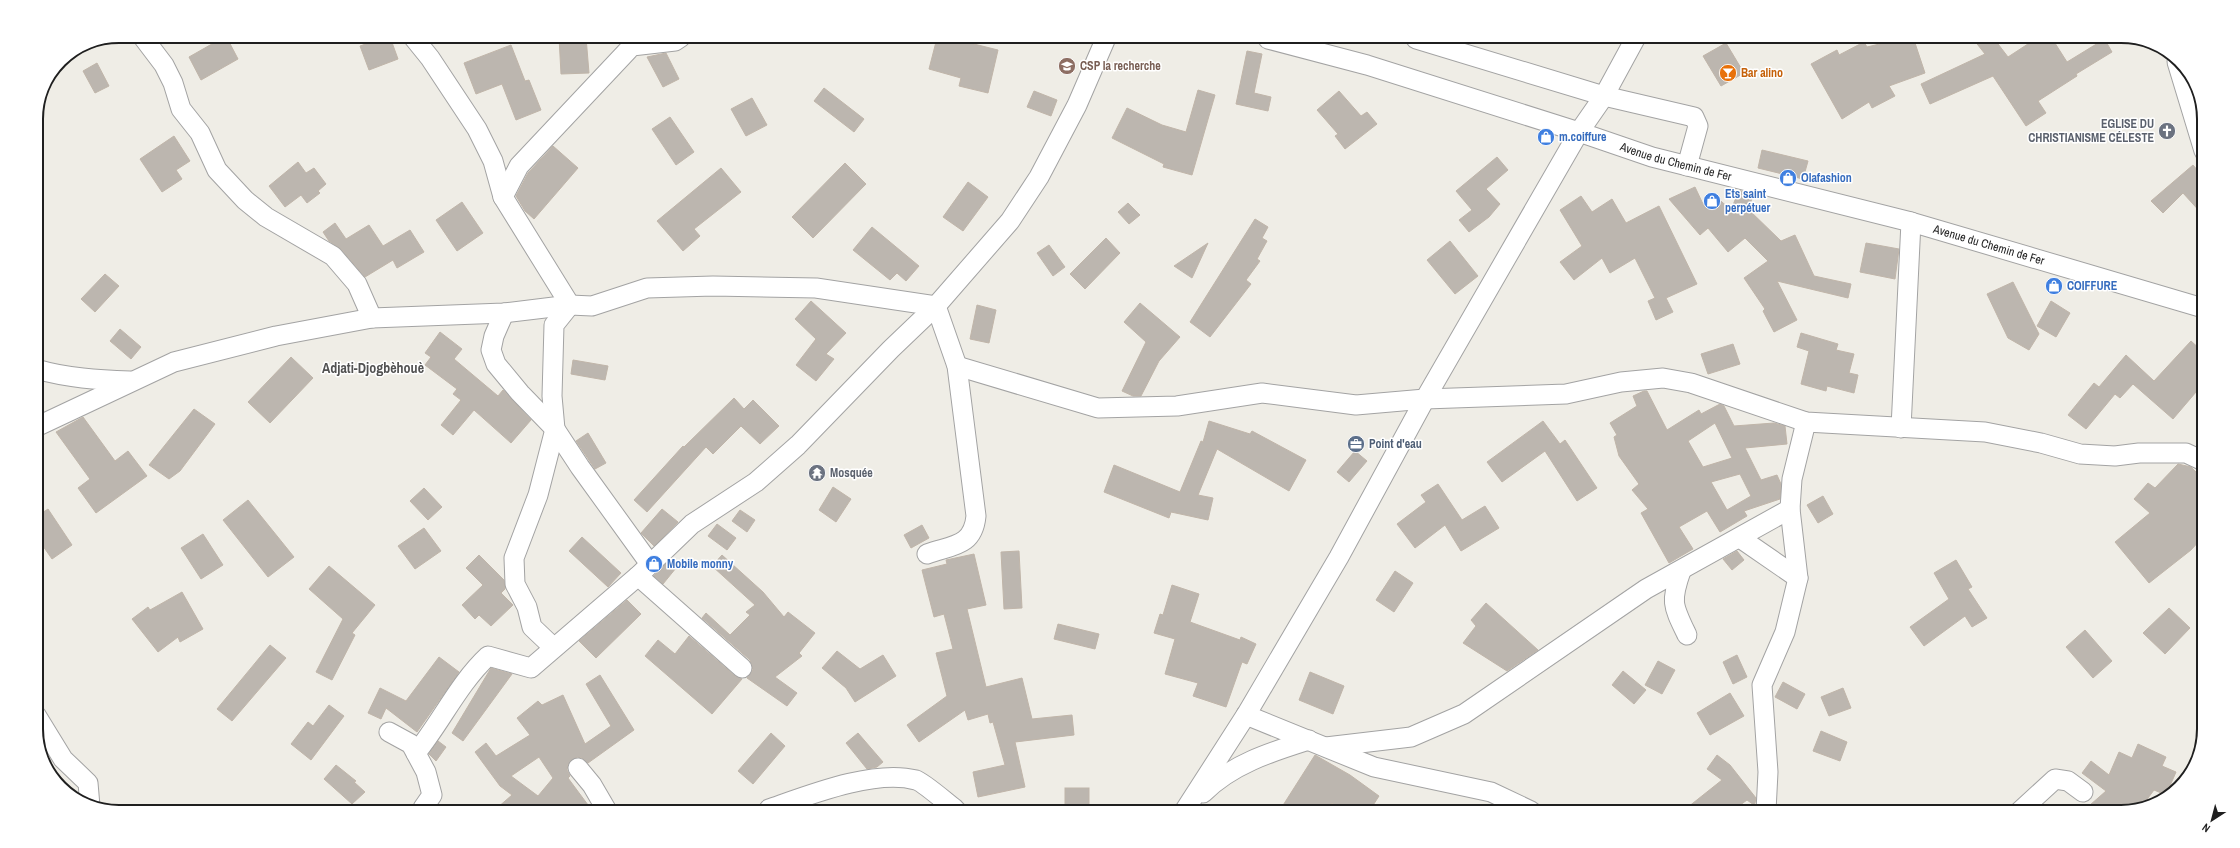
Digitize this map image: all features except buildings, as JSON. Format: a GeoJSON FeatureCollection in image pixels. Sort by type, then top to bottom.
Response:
{"type":"FeatureCollection","features":[{"type":"Feature","properties":{"kind":"street"},"geometry":{"type":"LineString","coordinates":[[147,43],[164,65],[173,83],[181,109],[200,133],[217,170],[245,200],[266,217],[332,256],[357,284],[372,318]]}},
{"type":"Feature","properties":{"kind":"street"},"geometry":{"type":"LineString","coordinates":[[418,43],[430,58],[477,129],[493,161],[503,197],[570,306]]}},
{"type":"Feature","properties":{"kind":"street"},"geometry":{"type":"LineString","coordinates":[[503,197],[519,166],[632,46],[658,43]]}},
{"type":"Feature","properties":{"kind":"street"},"geometry":{"type":"LineString","coordinates":[[416,753],[433,731],[473,670],[488,656],[531,668],[644,570],[692,524],[756,482],[798,445],[891,349],[936,306],[1010,221],[1039,177],[1077,105],[1104,43]]}},
{"type":"Feature","properties":{"kind":"street","name":"Avenue du Chemin de Fer"},"geometry":{"type":"LineString","coordinates":[[1286,43],[1367,65],[1579,132],[1652,157],[1911,222],[2197,307]]}},
{"type":"Feature","properties":{"kind":"street"},"geometry":{"type":"LineString","coordinates":[[1429,43],[1604,96],[1694,117],[1698,126],[1687,166]]}},
{"type":"Feature","properties":{"kind":"street"},"geometry":{"type":"LineString","coordinates":[[1189,805],[1246,715],[1339,557],[1425,399],[1579,132],[1604,96],[1633,43]]}},
{"type":"Feature","properties":{"kind":"street"},"geometry":{"type":"LineString","coordinates":[[2180,72],[2197,128]]}},
{"type":"Feature","properties":{"kind":"street"},"geometry":{"type":"LineString","coordinates":[[1901,428],[1911,222]]}},
{"type":"Feature","properties":{"kind":"street"},"geometry":{"type":"LineString","coordinates":[[43,424],[174,362],[276,336],[372,318],[504,313],[570,306],[592,306],[647,288],[713,286],[816,288],[936,306]]}},
{"type":"Feature","properties":{"kind":"street"},"geometry":{"type":"LineString","coordinates":[[554,647],[532,627],[527,607],[515,584],[514,558],[538,495],[556,429],[552,396],[554,325],[570,306]]}},
{"type":"Feature","properties":{"kind":"street"},"geometry":{"type":"LineString","coordinates":[[927,554],[968,540],[975,530],[976,516],[956,366],[936,306]]}},
{"type":"Feature","properties":{"kind":"street"},"geometry":{"type":"LineString","coordinates":[[504,313],[494,336],[491,350],[496,364],[520,393],[556,429],[644,570],[742,668]]}},
{"type":"Feature","properties":{"kind":"street"},"geometry":{"type":"LineString","coordinates":[[956,366],[1098,408],[1177,406],[1262,394],[1356,406],[1425,399],[1566,394],[1621,382],[1663,378],[1691,383],[1806,422],[1985,432],[2041,443],[2080,454],[2115,456],[2139,453],[2186,453],[2197,458]]}},
{"type":"Feature","properties":{"kind":"street"},"geometry":{"type":"LineString","coordinates":[[43,371],[93,380],[134,381]]}},
{"type":"Feature","properties":{"kind":"street"},"geometry":{"type":"LineString","coordinates":[[1766,805],[1768,772],[1762,686],[1785,632],[1798,578],[1790,509],[1792,479],[1806,422]]}},
{"type":"Feature","properties":{"kind":"street"},"geometry":{"type":"LineString","coordinates":[[1191,805],[1216,780],[1260,756],[1318,744],[1411,737],[1464,714],[1646,589],[1681,571],[1790,509]]}},
{"type":"Feature","properties":{"kind":"street"},"geometry":{"type":"LineString","coordinates":[[1740,538],[1798,578]]}},
{"type":"Feature","properties":{"kind":"street"},"geometry":{"type":"LineString","coordinates":[[1681,571],[1673,593],[1676,611],[1687,635]]}},
{"type":"Feature","properties":{"kind":"street"},"geometry":{"type":"LineString","coordinates":[[1246,715],[1374,767],[1492,792],[1518,805]]}},
{"type":"Feature","properties":{"kind":"street"},"geometry":{"type":"LineString","coordinates":[[43,726],[63,759],[88,782],[89,799]]}},
{"type":"Feature","properties":{"kind":"street"},"geometry":{"type":"LineString","coordinates":[[389,732],[411,744],[426,772],[432,795],[425,805]]}},
{"type":"Feature","properties":{"kind":"street"},"geometry":{"type":"LineString","coordinates":[[578,768],[592,785],[604,805]]}},
{"type":"Feature","properties":{"kind":"street"},"geometry":{"type":"LineString","coordinates":[[781,805],[822,791],[878,778],[917,780],[950,805]]}},
{"type":"Feature","properties":{"kind":"street"},"geometry":{"type":"LineString","coordinates":[[2027,805],[2055,779],[2068,781],[2083,792]]}},
{"type":"Feature","properties":{"kind":"place","name":"CSP la recherche"},"geometry":{"type":"Point","coordinates":[1067,66]}},
{"type":"Feature","properties":{"kind":"place","name":"Bar alino"},"geometry":{"type":"Point","coordinates":[1728,73]}},
{"type":"Feature","properties":{"kind":"place","name":"EGLISE DU CHRISTIANISME CÉLESTE"},"geometry":{"type":"Point","coordinates":[2167,131]}},
{"type":"Feature","properties":{"kind":"place","name":"m.coiffure"},"geometry":{"type":"Point","coordinates":[1546,137]}},
{"type":"Feature","properties":{"kind":"place","name":"Olafashion"},"geometry":{"type":"Point","coordinates":[1788,178]}},
{"type":"Feature","properties":{"kind":"place","name":"Ets saint perpétuer"},"geometry":{"type":"Point","coordinates":[1712,201]}},
{"type":"Feature","properties":{"kind":"place","name":"COIFFURE"},"geometry":{"type":"Point","coordinates":[2054,286]}},
{"type":"Feature","properties":{"kind":"place","name":"Point d'eau"},"geometry":{"type":"Point","coordinates":[1356,444]}},
{"type":"Feature","properties":{"kind":"place","name":"Mosquée"},"geometry":{"type":"Point","coordinates":[817,473]}},
{"type":"Feature","properties":{"kind":"place","name":"Mobile monny"},"geometry":{"type":"Point","coordinates":[654,564]}},
{"type":"Feature","properties":{"kind":"district","name":"Adjati-Djogbèhouè"},"geometry":{"type":"Point","coordinates":[373,368]}}]}
